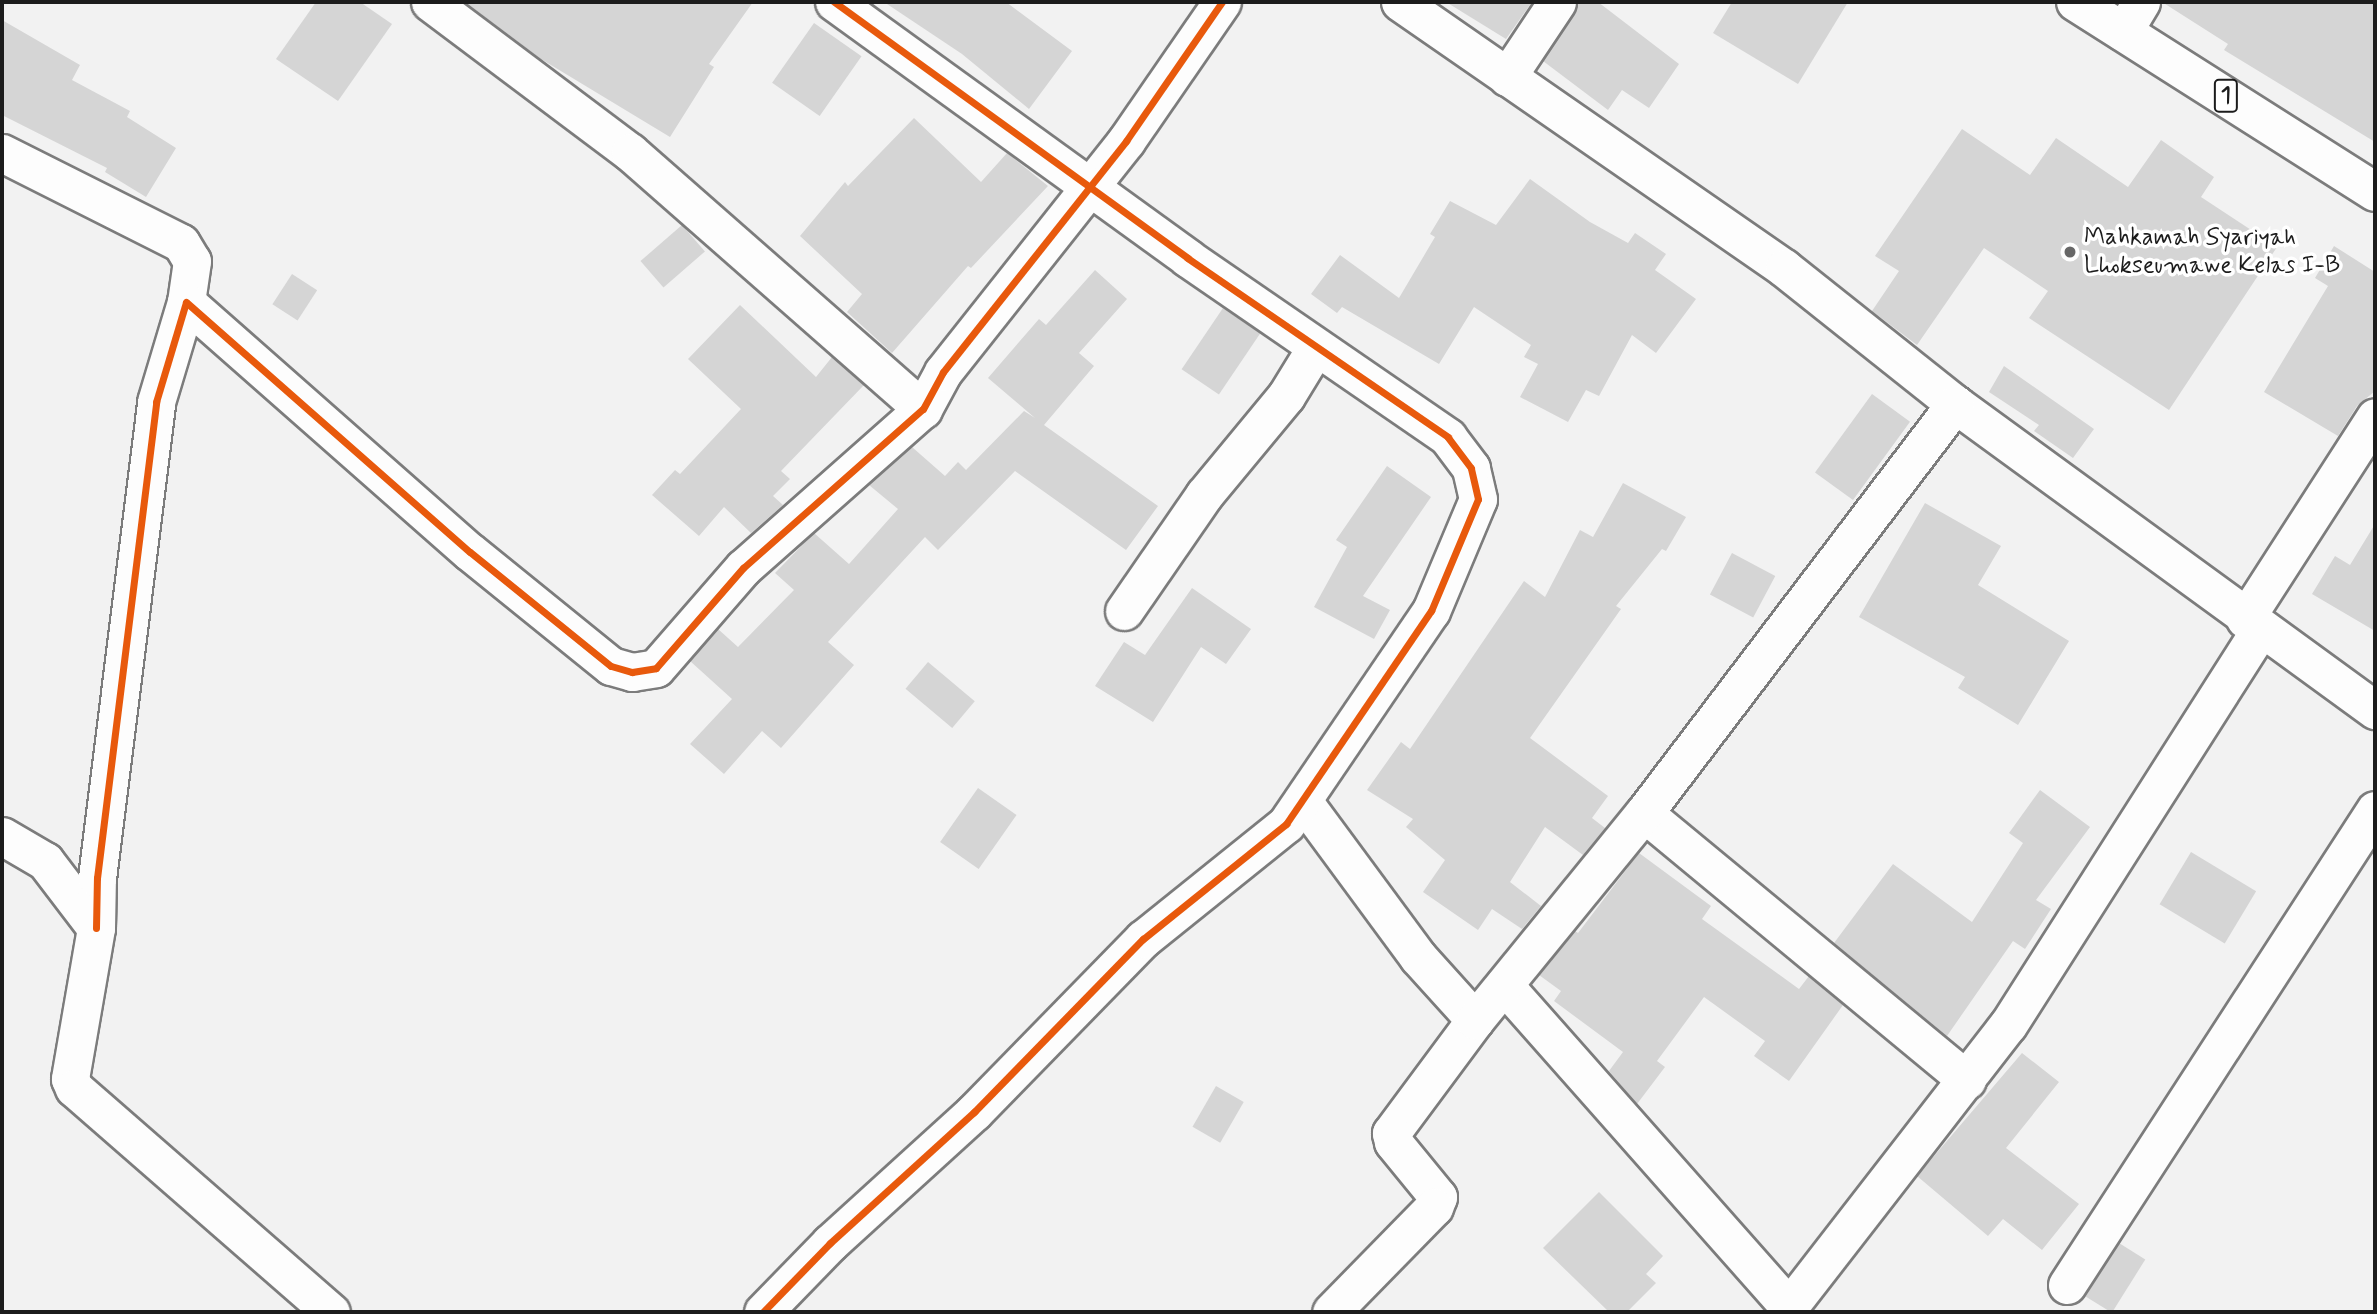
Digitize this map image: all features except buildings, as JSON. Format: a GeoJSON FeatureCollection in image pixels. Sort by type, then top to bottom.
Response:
{"type":"FeatureCollection","features":[{"type":"Feature","properties":{"kind":"highway","name":"1"},"geometry":{"type":"LineString","coordinates":[[2076,2],[2132,17],[2375,192]]}},
{"type":"Feature","properties":{"kind":"street"},"geometry":{"type":"LineString","coordinates":[[430,2],[630,152],[923,409]]}},
{"type":"Feature","properties":{"kind":"street"},"geometry":{"type":"LineString","coordinates":[[763,1312],[830,1243],[974,1112],[1143,939],[1286,824],[1431,611],[1478,499],[1471,468],[1448,437],[1316,347],[834,2]]}},
{"type":"Feature","properties":{"kind":"street"},"geometry":{"type":"LineString","coordinates":[[186,302],[470,552],[611,666],[632,672],[656,668],[743,568],[923,409],[943,372],[1092,185],[1222,2]]}},
{"type":"Feature","properties":{"kind":"street"},"geometry":{"type":"LineString","coordinates":[[1400,2],[1784,268],[1955,404],[2253,624],[2375,710]]}},
{"type":"Feature","properties":{"kind":"street"},"geometry":{"type":"LineString","coordinates":[[1507,77],[1558,2]]}},
{"type":"Feature","properties":{"kind":"street"},"geometry":{"type":"LineString","coordinates":[[2,153],[181,243],[192,261],[186,302],[156,402],[98,865],[96,928],[70,1079],[74,1088],[331,1312]]}},
{"type":"Feature","properties":{"kind":"street"},"geometry":{"type":"LineString","coordinates":[[1124,611],[1204,495],[1286,396],[1316,347]]}},
{"type":"Feature","properties":{"kind":"street"},"geometry":{"type":"LineString","coordinates":[[1331,1312],[1434,1207],[1438,1197],[1393,1142],[1391,1133],[1475,1020],[1644,813],[1955,404]]}},
{"type":"Feature","properties":{"kind":"street"},"geometry":{"type":"LineString","coordinates":[[1504,985],[1787,1310],[2008,1025],[2253,624],[2375,417]]}},
{"type":"Feature","properties":{"kind":"street"},"geometry":{"type":"LineString","coordinates":[[1303,801],[1418,957],[1475,1020]]}},
{"type":"Feature","properties":{"kind":"street"},"geometry":{"type":"LineString","coordinates":[[2067,1285],[2375,810]]}},
{"type":"Feature","properties":{"kind":"street"},"geometry":{"type":"LineString","coordinates":[[1644,813],[1967,1080]]}},
{"type":"Feature","properties":{"kind":"street"},"geometry":{"type":"LineString","coordinates":[[2,836],[44,861],[96,928]]}},
{"type":"Feature","properties":{"kind":"cycle path"},"geometry":{"type":"LineString","coordinates":[[763,1312],[830,1243],[974,1112],[1143,939],[1286,824],[1431,611],[1478,499],[1471,468],[1448,437],[1188,258],[834,2]]}},
{"type":"Feature","properties":{"kind":"cycle path"},"geometry":{"type":"LineString","coordinates":[[96,928],[97,878],[156,402],[186,302],[470,552],[611,666],[632,672],[656,668],[743,568],[923,409],[943,372],[1126,141],[1222,2]]}},
{"type":"Feature","properties":{"kind":"place","name":"Mahkamah Syariyah Lhokseumawe Kelas I-B"},"geometry":{"type":"Point","coordinates":[2070,252]}}]}
